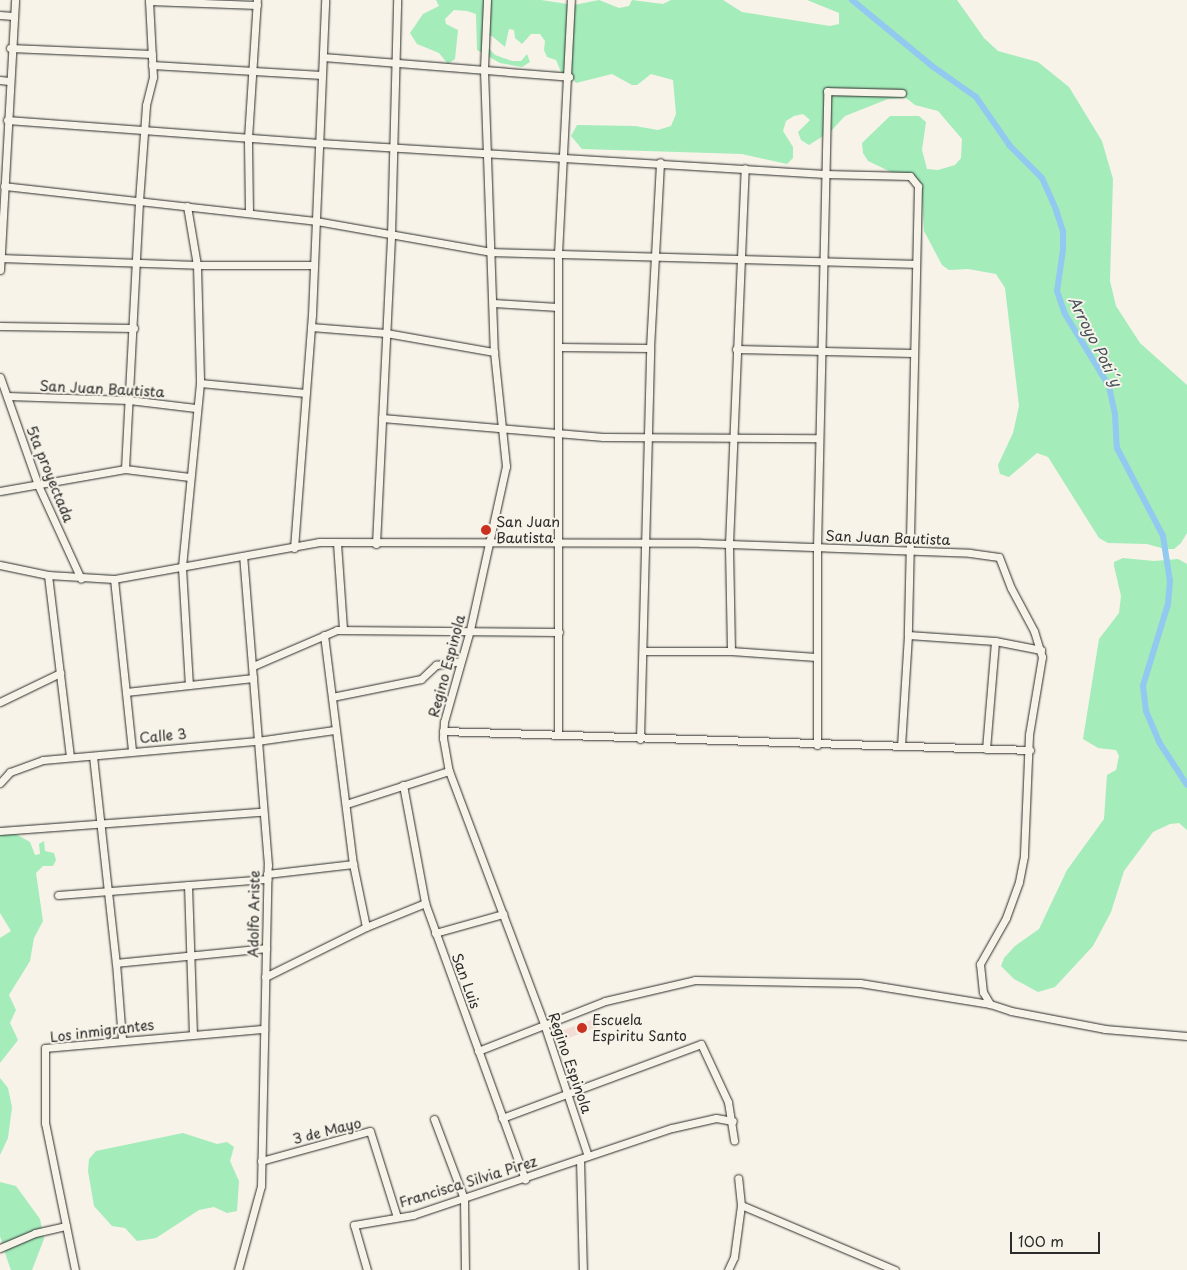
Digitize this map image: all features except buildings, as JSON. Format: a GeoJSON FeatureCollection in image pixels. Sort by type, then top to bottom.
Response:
{"type":"FeatureCollection","features":[{"type":"Feature","properties":{"kind":"street"},"geometry":{"type":"LineString","coordinates":[[0,270],[4,186],[3,150],[7,120],[10,48],[15,0]]}},
{"type":"Feature","properties":{"kind":"street"},"geometry":{"type":"LineString","coordinates":[[125,469],[134,328],[139,201],[144,130],[152,65],[149,0],[257,3],[248,138],[249,213]]}},
{"type":"Feature","properties":{"kind":"street"},"geometry":{"type":"LineString","coordinates":[[294,548],[311,327],[325,0]]}},
{"type":"Feature","properties":{"kind":"street"},"geometry":{"type":"LineString","coordinates":[[376,544],[391,236],[392,145],[398,0]]}},
{"type":"Feature","properties":{"kind":"street","name":"Regino Espinola"},"geometry":{"type":"LineString","coordinates":[[487,0],[484,70],[492,252],[494,352],[506,466],[470,630],[460,661],[443,731],[449,771],[544,1024],[588,1156]]}},
{"type":"Feature","properties":{"kind":"street"},"geometry":{"type":"LineString","coordinates":[[558,736],[558,254],[569,76],[571,0]]}},
{"type":"Feature","properties":{"kind":"street"},"geometry":{"type":"LineString","coordinates":[[0,15],[14,16]]}},
{"type":"Feature","properties":{"kind":"street"},"geometry":{"type":"LineString","coordinates":[[10,48],[152,54]]}},
{"type":"Feature","properties":{"kind":"street"},"geometry":{"type":"LineString","coordinates":[[323,57],[569,76]]}},
{"type":"Feature","properties":{"kind":"street"},"geometry":{"type":"LineString","coordinates":[[152,65],[322,75]]}},
{"type":"Feature","properties":{"kind":"street"},"geometry":{"type":"LineString","coordinates":[[0,80],[9,81]]}},
{"type":"Feature","properties":{"kind":"street"},"geometry":{"type":"LineString","coordinates":[[817,745],[817,548],[826,91],[902,93]]}},
{"type":"Feature","properties":{"kind":"street"},"geometry":{"type":"LineString","coordinates":[[7,120],[319,143],[392,145],[825,174],[910,176],[918,186],[908,635],[901,746]]}},
{"type":"Feature","properties":{"kind":"street"},"geometry":{"type":"LineString","coordinates":[[640,739],[644,651],[650,348],[660,162]]}},
{"type":"Feature","properties":{"kind":"street"},"geometry":{"type":"LineString","coordinates":[[731,651],[729,544],[738,260],[745,168]]}},
{"type":"Feature","properties":{"kind":"street"},"geometry":{"type":"LineString","coordinates":[[4,186],[316,221],[391,236],[492,252],[916,264]]}},
{"type":"Feature","properties":{"kind":"street"},"geometry":{"type":"LineString","coordinates":[[187,206],[197,265],[200,383],[196,408],[182,568],[189,685]]}},
{"type":"Feature","properties":{"kind":"street"},"geometry":{"type":"LineString","coordinates":[[0,258],[136,264],[314,265]]}},
{"type":"Feature","properties":{"kind":"street"},"geometry":{"type":"LineString","coordinates":[[493,303],[558,307]]}},
{"type":"Feature","properties":{"kind":"street"},"geometry":{"type":"LineString","coordinates":[[0,326],[134,328]]}},
{"type":"Feature","properties":{"kind":"street"},"geometry":{"type":"LineString","coordinates":[[311,327],[386,333],[494,352]]}},
{"type":"Feature","properties":{"kind":"street"},"geometry":{"type":"LineString","coordinates":[[558,347],[650,348]]}},
{"type":"Feature","properties":{"kind":"street"},"geometry":{"type":"LineString","coordinates":[[736,349],[913,353]]}},
{"type":"Feature","properties":{"kind":"street","name":"5ta proyectada"},"geometry":{"type":"LineString","coordinates":[[0,377],[38,485],[81,579]]}},
{"type":"Feature","properties":{"kind":"street"},"geometry":{"type":"LineString","coordinates":[[200,383],[306,393]]}},
{"type":"Feature","properties":{"kind":"street","name":"San Juan Bautista"},"geometry":{"type":"LineString","coordinates":[[7,396],[129,400],[196,408]]}},
{"type":"Feature","properties":{"kind":"street"},"geometry":{"type":"LineString","coordinates":[[382,418],[558,435],[733,439],[819,438]]}},
{"type":"Feature","properties":{"kind":"street"},"geometry":{"type":"LineString","coordinates":[[0,491],[125,469],[190,477]]}},
{"type":"Feature","properties":{"kind":"street","name":"San Juan Bautista"},"geometry":{"type":"LineString","coordinates":[[0,565],[48,575],[81,579],[114,579],[319,542],[376,544],[645,542],[910,551],[999,557],[1041,650]]}},
{"type":"Feature","properties":{"kind":"street"},"geometry":{"type":"LineString","coordinates":[[338,543],[343,629]]}},
{"type":"Feature","properties":{"kind":"street","name":"Adolfo Ariste"},"geometry":{"type":"LineString","coordinates":[[238,1270],[261,1186],[267,876],[261,812],[253,666],[243,556]]}},
{"type":"Feature","properties":{"kind":"street"},"geometry":{"type":"LineString","coordinates":[[48,575],[70,757]]}},
{"type":"Feature","properties":{"kind":"street"},"geometry":{"type":"LineString","coordinates":[[114,579],[132,751]]}},
{"type":"Feature","properties":{"kind":"street"},"geometry":{"type":"LineString","coordinates":[[253,666],[324,635],[343,629],[558,632]]}},
{"type":"Feature","properties":{"kind":"street"},"geometry":{"type":"LineString","coordinates":[[324,635],[334,730],[353,864],[366,927]]}},
{"type":"Feature","properties":{"kind":"street"},"geometry":{"type":"LineString","coordinates":[[908,635],[995,641],[1041,650],[1029,735],[1030,750],[1019,882],[1006,918],[980,964],[980,982],[990,1004]]}},
{"type":"Feature","properties":{"kind":"street"},"geometry":{"type":"LineString","coordinates":[[986,749],[995,641]]}},
{"type":"Feature","properties":{"kind":"street"},"geometry":{"type":"LineString","coordinates":[[644,651],[731,651],[816,657]]}},
{"type":"Feature","properties":{"kind":"street"},"geometry":{"type":"LineString","coordinates":[[332,697],[421,679],[436,665],[460,661]]}},
{"type":"Feature","properties":{"kind":"street"},"geometry":{"type":"LineString","coordinates":[[0,702],[60,673]]}},
{"type":"Feature","properties":{"kind":"street"},"geometry":{"type":"LineString","coordinates":[[126,692],[253,678]]}},
{"type":"Feature","properties":{"kind":"street","name":"Calle 3"},"geometry":{"type":"LineString","coordinates":[[0,783],[10,772],[24,765],[70,757],[257,741],[334,730]]}},
{"type":"Feature","properties":{"kind":"street"},"geometry":{"type":"LineString","coordinates":[[443,731],[817,745],[1030,750]]}},
{"type":"Feature","properties":{"kind":"street"},"geometry":{"type":"LineString","coordinates":[[93,756],[109,892],[122,1039]]}},
{"type":"Feature","properties":{"kind":"street"},"geometry":{"type":"LineString","coordinates":[[346,804],[449,771]]}},
{"type":"Feature","properties":{"kind":"street","name":"San Luis"},"geometry":{"type":"LineString","coordinates":[[402,785],[425,903],[525,1180]]}},
{"type":"Feature","properties":{"kind":"street"},"geometry":{"type":"LineString","coordinates":[[0,831],[102,826],[261,812]]}},
{"type":"Feature","properties":{"kind":"street"},"geometry":{"type":"LineString","coordinates":[[58,895],[109,892],[267,876],[353,864]]}},
{"type":"Feature","properties":{"kind":"street"},"geometry":{"type":"LineString","coordinates":[[188,884],[193,1034]]}},
{"type":"Feature","properties":{"kind":"street"},"geometry":{"type":"LineString","coordinates":[[265,977],[366,927],[425,903]]}},
{"type":"Feature","properties":{"kind":"street"},"geometry":{"type":"LineString","coordinates":[[435,934],[503,914]]}},
{"type":"Feature","properties":{"kind":"street"},"geometry":{"type":"LineString","coordinates":[[116,963],[266,948]]}},
{"type":"Feature","properties":{"kind":"street"},"geometry":{"type":"LineString","coordinates":[[478,1051],[605,1001],[695,980],[860,983],[990,1004],[1011,1011],[1105,1029],[1187,1036]]}},
{"type":"Feature","properties":{"kind":"street","name":"Los inmigrantes"},"geometry":{"type":"LineString","coordinates":[[75,1270],[44,1123],[45,1048],[122,1039],[264,1029]]}},
{"type":"Feature","properties":{"kind":"street"},"geometry":{"type":"LineString","coordinates":[[502,1118],[701,1044],[728,1102],[734,1141]]}},
{"type":"Feature","properties":{"kind":"street","name":"Francisca Silvia Pirez"},"geometry":{"type":"LineString","coordinates":[[367,1270],[354,1225],[397,1217],[464,1199],[525,1180],[588,1156],[672,1128],[716,1118],[732,1121]]}},
{"type":"Feature","properties":{"kind":"street"},"geometry":{"type":"LineString","coordinates":[[434,1119],[464,1199],[465,1270]]}},
{"type":"Feature","properties":{"kind":"street","name":"3 de Mayo"},"geometry":{"type":"LineString","coordinates":[[261,1161],[370,1131],[397,1217]]}},
{"type":"Feature","properties":{"kind":"street"},"geometry":{"type":"LineString","coordinates":[[580,1159],[583,1270]]}},
{"type":"Feature","properties":{"kind":"street"},"geometry":{"type":"LineString","coordinates":[[728,1270],[734,1257],[741,1205],[738,1178]]}},
{"type":"Feature","properties":{"kind":"street"},"geometry":{"type":"LineString","coordinates":[[741,1205],[895,1270]]}},
{"type":"Feature","properties":{"kind":"street"},"geometry":{"type":"LineString","coordinates":[[0,1248],[35,1233],[66,1226]]}},
{"type":"Feature","properties":{"kind":"shaded area","name":"Escuela Espiritu Santo"},"geometry":{"type":"Polygon","coordinates":[[[602,1016],[605,1024],[561,1041],[558,1032],[602,1016]]]}},
{"type":"Feature","properties":{"kind":"green space"},"geometry":{"type":"Polygon","coordinates":[[[436,0],[541,0],[574,5],[599,0],[619,8],[629,6],[632,0],[663,4],[671,0],[723,0],[742,12],[830,26],[839,24],[839,13],[807,0],[957,0],[984,38],[998,51],[1038,62],[1069,87],[1102,141],[1113,179],[1110,281],[1116,306],[1140,343],[1187,385],[1187,533],[1181,543],[1174,549],[1165,549],[1147,544],[1108,543],[1099,538],[1048,457],[1037,453],[1009,477],[1000,474],[998,465],[1013,433],[1019,406],[1005,288],[996,274],[968,269],[949,270],[942,265],[924,231],[922,195],[910,181],[868,161],[863,153],[862,143],[890,116],[919,116],[926,122],[922,150],[927,169],[938,170],[955,165],[961,158],[962,139],[938,111],[915,105],[906,98],[888,99],[845,116],[831,131],[809,145],[801,140],[798,132],[810,120],[803,114],[794,116],[786,121],[783,131],[793,147],[793,158],[787,164],[742,154],[582,149],[571,136],[577,125],[635,126],[658,130],[671,126],[676,114],[673,80],[651,74],[637,85],[632,85],[612,74],[576,83],[570,75],[561,72],[556,60],[547,57],[544,50],[545,41],[540,34],[531,34],[522,44],[515,38],[514,30],[509,29],[505,47],[492,36],[487,36],[486,45],[495,55],[512,61],[521,61],[527,54],[530,62],[522,67],[500,63],[477,50],[476,14],[454,10],[445,19],[446,24],[458,30],[455,59],[448,64],[439,53],[417,44],[410,33],[423,14],[439,6],[436,0]]]}},
{"type":"Feature","properties":{"kind":"green space"},"geometry":{"type":"Polygon","coordinates":[[[1123,558],[1154,561],[1178,559],[1187,564],[1187,830],[1179,823],[1170,824],[1153,832],[1124,871],[1111,912],[1093,946],[1055,987],[1038,992],[1014,979],[1001,966],[1004,958],[1015,946],[1039,929],[1067,870],[1104,819],[1107,775],[1116,770],[1119,756],[1116,750],[1098,748],[1083,739],[1099,639],[1119,613],[1121,596],[1114,562],[1123,558]]]}},
{"type":"Feature","properties":{"kind":"green space"},"geometry":{"type":"Polygon","coordinates":[[[14,833],[30,842],[35,855],[40,854],[39,844],[44,841],[45,851],[54,853],[56,860],[53,866],[43,866],[36,873],[43,921],[34,938],[30,961],[9,995],[16,1010],[10,1023],[18,1040],[0,1063],[0,938],[11,931],[0,913],[0,834],[14,833]]]}},
{"type":"Feature","properties":{"kind":"green space"},"geometry":{"type":"Polygon","coordinates":[[[0,1078],[8,1088],[12,1107],[8,1138],[0,1155],[0,1078]]]}},
{"type":"Feature","properties":{"kind":"green space"},"geometry":{"type":"Polygon","coordinates":[[[183,1133],[217,1144],[227,1142],[234,1147],[230,1161],[239,1181],[237,1211],[227,1213],[214,1207],[199,1210],[156,1238],[137,1241],[125,1228],[112,1226],[94,1206],[88,1171],[89,1159],[96,1151],[183,1133]]]}},
{"type":"Feature","properties":{"kind":"green space"},"geometry":{"type":"Polygon","coordinates":[[[0,1182],[16,1186],[40,1219],[44,1239],[32,1270],[11,1270],[8,1262],[0,1236],[0,1182]]]}},
{"type":"Feature","properties":{"kind":"waterway","name":"Arroyo Poti´y"},"geometry":{"type":"LineString","coordinates":[[852,0],[932,66],[976,97],[1010,146],[1042,178],[1056,210],[1063,231],[1063,250],[1057,291],[1065,314],[1109,386],[1115,414],[1117,448],[1163,536],[1170,581],[1168,604],[1143,686],[1146,711],[1159,742],[1187,785]]}},
{"type":"Feature","properties":{"kind":"place","name":"San Juan Bautista"},"geometry":{"type":"Point","coordinates":[486,530]}},
{"type":"Feature","properties":{"kind":"place","name":"Escuela Espiritu Santo"},"geometry":{"type":"Point","coordinates":[582,1028]}}]}
